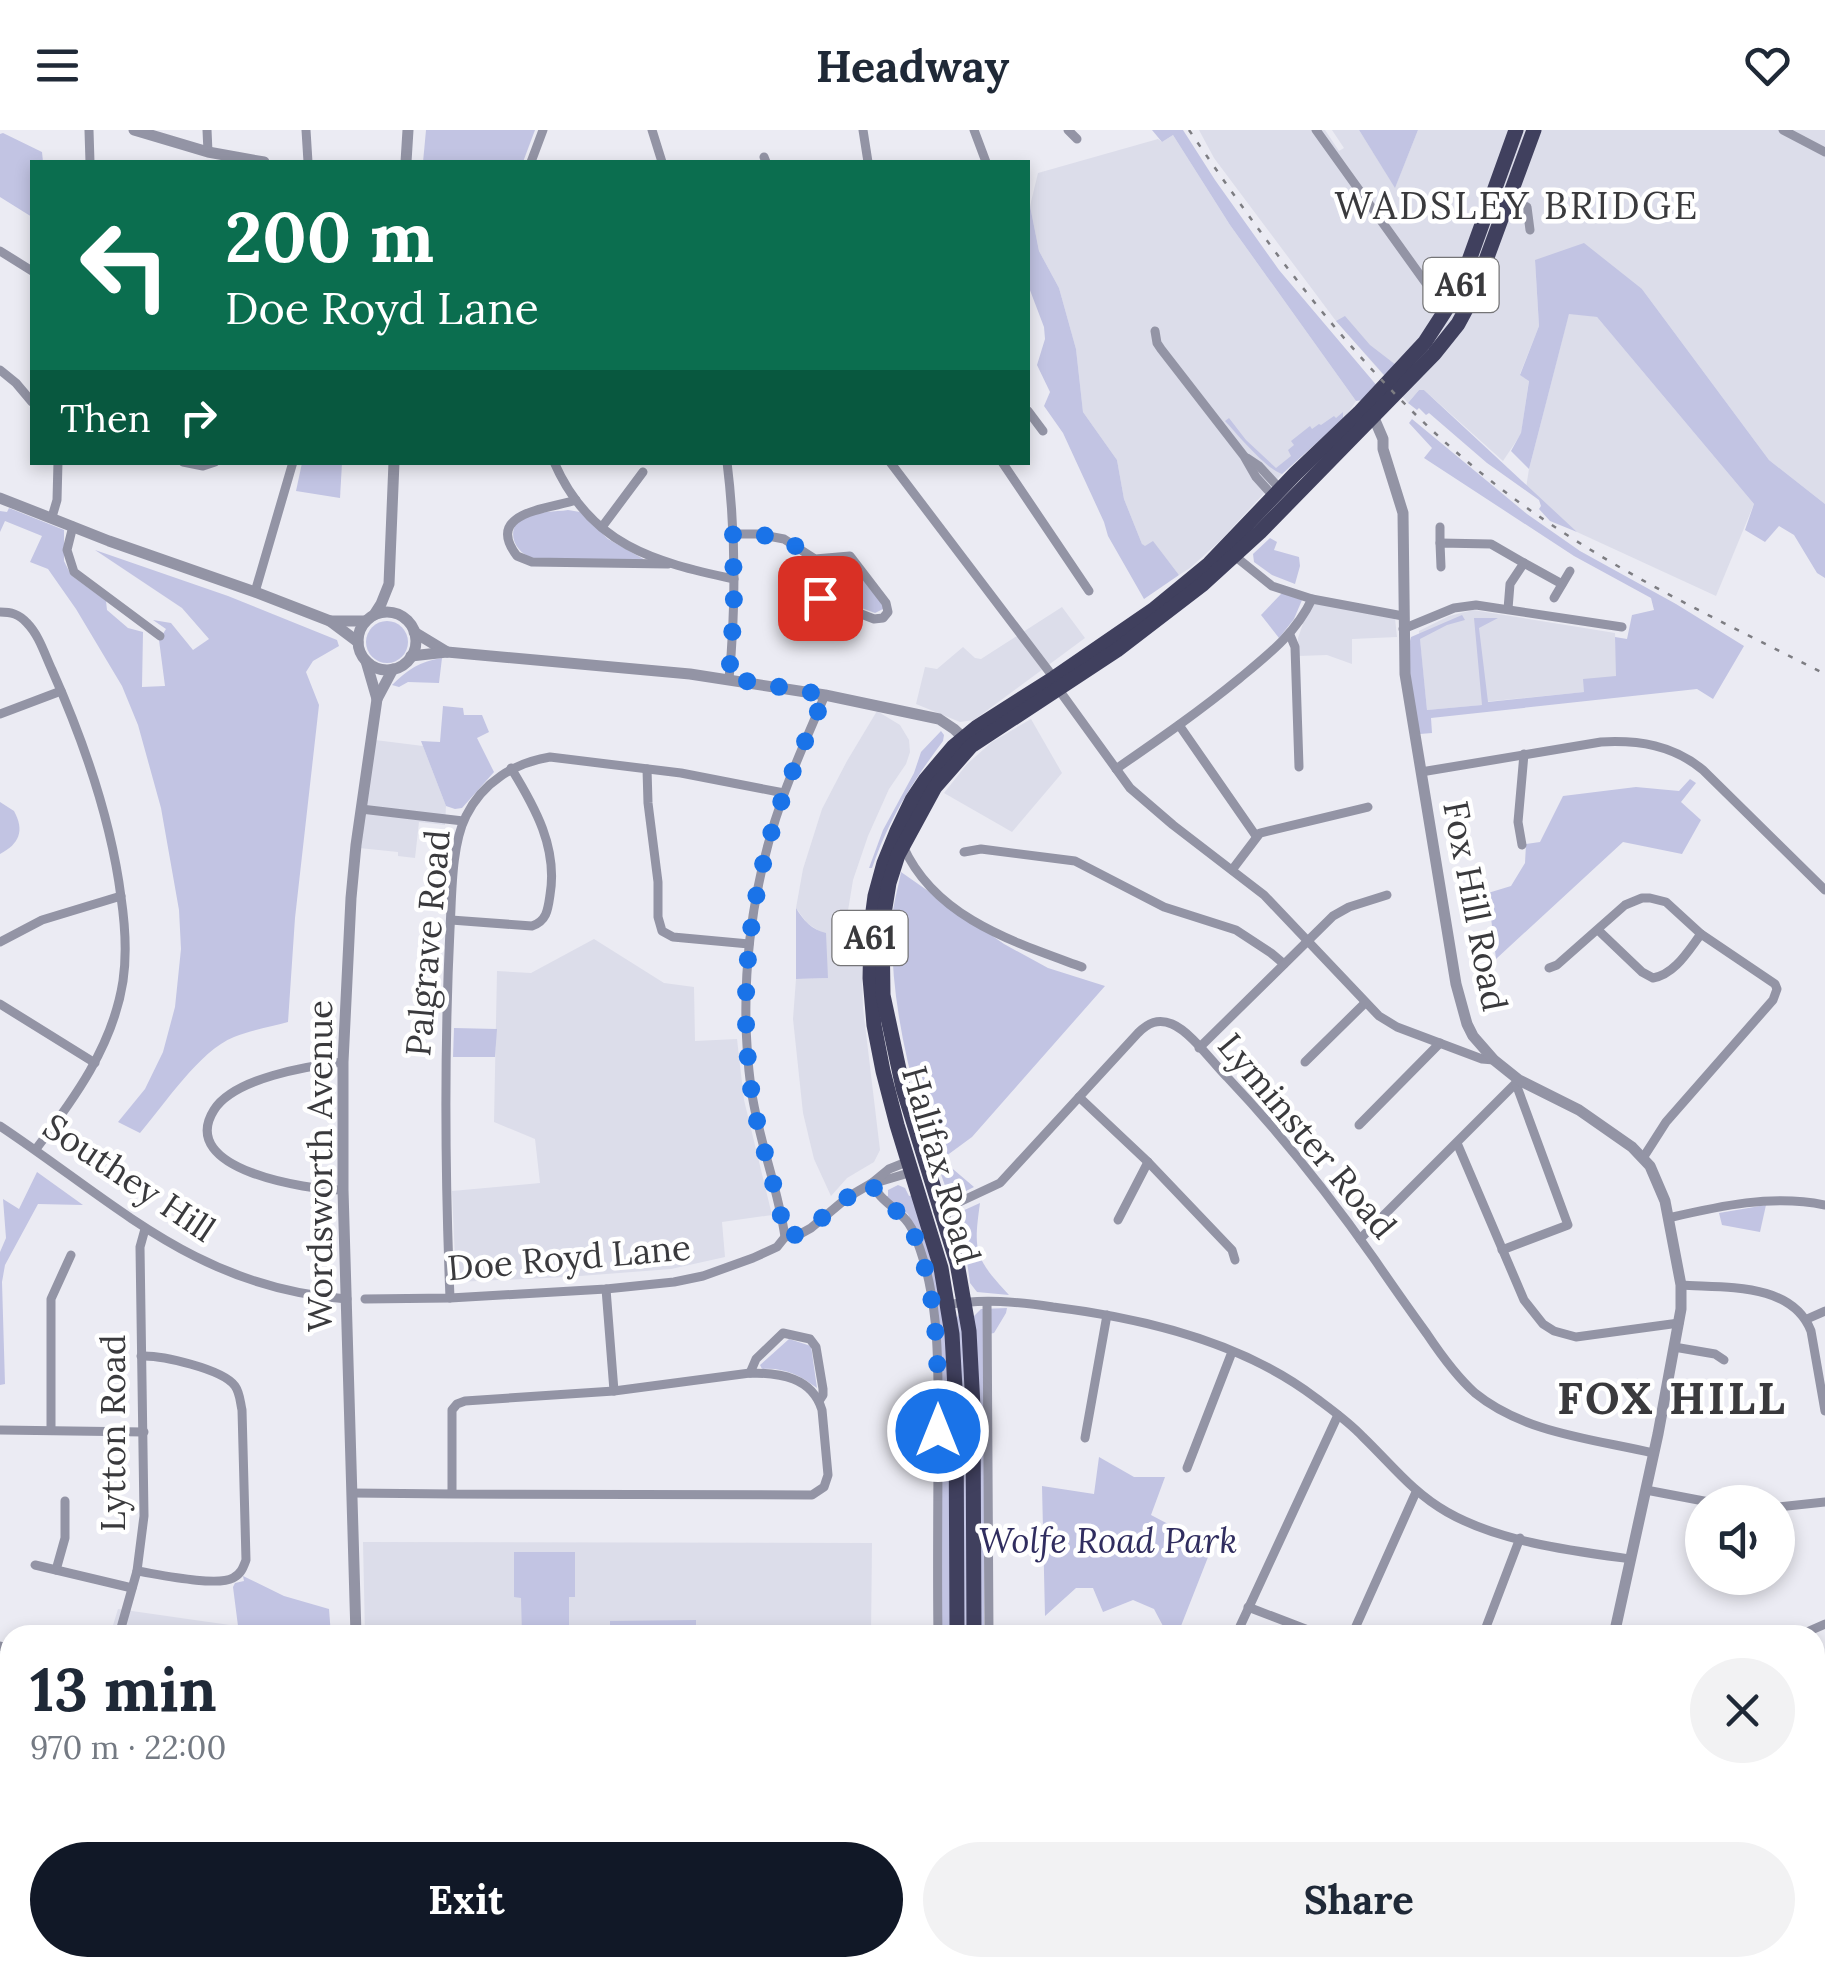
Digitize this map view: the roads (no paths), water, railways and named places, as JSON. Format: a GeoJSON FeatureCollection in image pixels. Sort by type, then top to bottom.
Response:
{"type":"FeatureCollection","features":[{"type":"Feature","properties":{"kind":"highway","name":"A61"},"geometry":{"type":"LineString","coordinates":[[1366,419],[1434,354],[1466,310],[1488,260],[1516,130]]}},
{"type":"Feature","properties":{"kind":"highway","name":"A61"},"geometry":{"type":"LineString","coordinates":[[1366,419],[1448,310],[1534,130]]}},
{"type":"Feature","properties":{"kind":"highway"},"geometry":{"type":"LineString","coordinates":[[1448,310],[1466,310]]}},
{"type":"Feature","properties":{"kind":"highway","name":"Halifax Road"},"geometry":{"type":"LineString","coordinates":[[974,1625],[972,1362],[957,1263],[910,1167],[882,1070],[869,963],[880,876],[897,831],[926,779],[968,742],[1171,611],[1280,497],[1366,419]]}},
{"type":"Feature","properties":{"kind":"highway","name":"Halifax Road"},"geometry":{"type":"LineString","coordinates":[[957,1625],[954,1359],[926,1162],[897,1066],[883,995],[882,926],[893,871],[903,846],[935,787],[968,742]]}},
{"type":"Feature","properties":{"kind":"highway"},"geometry":{"type":"LineString","coordinates":[[910,1167],[926,1162]]}},
{"type":"Feature","properties":{"kind":"street"},"geometry":{"type":"LineString","coordinates":[[89,130],[90,160]]}},
{"type":"Feature","properties":{"kind":"street"},"geometry":{"type":"LineString","coordinates":[[134,130],[208,152],[253,160]]}},
{"type":"Feature","properties":{"kind":"street"},"geometry":{"type":"LineString","coordinates":[[207,130],[208,152]]}},
{"type":"Feature","properties":{"kind":"street"},"geometry":{"type":"LineString","coordinates":[[306,130],[308,160]]}},
{"type":"Feature","properties":{"kind":"street"},"geometry":{"type":"LineString","coordinates":[[406,160],[408,130]]}},
{"type":"Feature","properties":{"kind":"street"},"geometry":{"type":"LineString","coordinates":[[532,160],[543,130]]}},
{"type":"Feature","properties":{"kind":"street"},"geometry":{"type":"LineString","coordinates":[[652,130],[661,160]]}},
{"type":"Feature","properties":{"kind":"street"},"geometry":{"type":"LineString","coordinates":[[863,130],[868,160]]}},
{"type":"Feature","properties":{"kind":"street"},"geometry":{"type":"LineString","coordinates":[[974,130],[985,160]]}},
{"type":"Feature","properties":{"kind":"street"},"geometry":{"type":"LineString","coordinates":[[1068,130],[1077,139]]}},
{"type":"Feature","properties":{"kind":"street"},"geometry":{"type":"LineString","coordinates":[[1316,130],[1448,310]]}},
{"type":"Feature","properties":{"kind":"street"},"geometry":{"type":"LineString","coordinates":[[1784,130],[1825,152]]}},
{"type":"Feature","properties":{"kind":"street"},"geometry":{"type":"LineString","coordinates":[[1501,196],[1527,207],[1530,230]]}},
{"type":"Feature","properties":{"kind":"street"},"geometry":{"type":"LineString","coordinates":[[0,251],[30,270]]}},
{"type":"Feature","properties":{"kind":"street"},"geometry":{"type":"LineString","coordinates":[[1155,331],[1161,349],[1256,477],[1280,497]]}},
{"type":"Feature","properties":{"kind":"street"},"geometry":{"type":"LineString","coordinates":[[0,370],[30,400]]}},
{"type":"Feature","properties":{"kind":"street"},"geometry":{"type":"LineString","coordinates":[[1030,419],[1044,431]]}},
{"type":"Feature","properties":{"kind":"street","name":"Fox Hill Road"},"geometry":{"type":"LineString","coordinates":[[1366,419],[1382,450],[1403,513],[1405,674],[1462,1007],[1473,1036],[1518,1082],[1595,1120],[1643,1158],[1661,1189],[1682,1285],[1682,1310],[1616,1625]]}},
{"type":"Feature","properties":{"kind":"street"},"geometry":{"type":"LineString","coordinates":[[52,518],[58,465]]}},
{"type":"Feature","properties":{"kind":"street"},"geometry":{"type":"LineString","coordinates":[[255,592],[292,465]]}},
{"type":"Feature","properties":{"kind":"street"},"geometry":{"type":"LineString","coordinates":[[394,465],[389,584],[382,604],[361,627],[359,648],[366,661],[393,669],[411,656],[414,632]]}},
{"type":"Feature","properties":{"kind":"street"},"geometry":{"type":"LineString","coordinates":[[556,465],[576,500],[616,539],[668,564],[734,579]]}},
{"type":"Feature","properties":{"kind":"street"},"geometry":{"type":"LineString","coordinates":[[728,465],[734,579],[729,678]]}},
{"type":"Feature","properties":{"kind":"street"},"geometry":{"type":"LineString","coordinates":[[892,465],[1116,769],[1147,804],[1264,894],[1388,1023],[1482,1059],[1494,1060]]}},
{"type":"Feature","properties":{"kind":"street"},"geometry":{"type":"LineString","coordinates":[[1004,465],[1089,591]]}},
{"type":"Feature","properties":{"kind":"street"},"geometry":{"type":"LineString","coordinates":[[602,527],[643,472]]}},
{"type":"Feature","properties":{"kind":"street"},"geometry":{"type":"LineString","coordinates":[[0,498],[330,621],[358,642]]}},
{"type":"Feature","properties":{"kind":"street"},"geometry":{"type":"LineString","coordinates":[[576,500],[517,518],[509,540],[517,556],[532,562],[668,564]]}},
{"type":"Feature","properties":{"kind":"street"},"geometry":{"type":"LineString","coordinates":[[73,526],[67,550],[74,572],[160,636]]}},
{"type":"Feature","properties":{"kind":"street"},"geometry":{"type":"LineString","coordinates":[[1440,527],[1441,568]]}},
{"type":"Feature","properties":{"kind":"street"},"geometry":{"type":"LineString","coordinates":[[733,534],[784,539],[815,560],[846,555],[854,559],[886,603],[888,612],[874,620],[816,595],[812,569],[815,560]]}},
{"type":"Feature","properties":{"kind":"street"},"geometry":{"type":"LineString","coordinates":[[1440,543],[1491,544],[1562,584]]}},
{"type":"Feature","properties":{"kind":"street"},"geometry":{"type":"LineString","coordinates":[[1230,552],[1272,586],[1403,622],[1466,605],[1622,627]]}},
{"type":"Feature","properties":{"kind":"street"},"geometry":{"type":"LineString","coordinates":[[1508,610],[1510,584],[1524,563]]}},
{"type":"Feature","properties":{"kind":"street"},"geometry":{"type":"LineString","coordinates":[[1554,598],[1570,571]]}},
{"type":"Feature","properties":{"kind":"street"},"geometry":{"type":"LineString","coordinates":[[389,584],[414,632],[447,652]]}},
{"type":"Feature","properties":{"kind":"street"},"geometry":{"type":"LineString","coordinates":[[1116,769],[1212,701],[1290,636],[1312,598]]}},
{"type":"Feature","properties":{"kind":"street"},"geometry":{"type":"LineString","coordinates":[[0,612],[12,612],[30,625],[61,691],[96,786],[115,859],[125,926],[124,978],[114,1020],[95,1063],[36,1149]]}},
{"type":"Feature","properties":{"kind":"street"},"geometry":{"type":"LineString","coordinates":[[330,621],[390,612],[404,618]]}},
{"type":"Feature","properties":{"kind":"street"},"geometry":{"type":"LineString","coordinates":[[1290,636],[1295,648],[1300,768]]}},
{"type":"Feature","properties":{"kind":"street"},"geometry":{"type":"LineString","coordinates":[[411,656],[447,652],[729,678],[939,719],[968,742]]}},
{"type":"Feature","properties":{"kind":"street","name":"Wordsworth Avenue"},"geometry":{"type":"LineString","coordinates":[[366,661],[377,699]]}},
{"type":"Feature","properties":{"kind":"street","name":"Wordsworth Avenue"},"geometry":{"type":"LineString","coordinates":[[356,1625],[343,1062],[350,898],[360,808],[377,699],[393,669]]}},
{"type":"Feature","properties":{"kind":"street"},"geometry":{"type":"LineString","coordinates":[[0,714],[61,691]]}},
{"type":"Feature","properties":{"kind":"street"},"geometry":{"type":"LineString","coordinates":[[785,1237],[751,1088],[746,1024],[749,944],[762,870],[784,793],[825,695]]}},
{"type":"Feature","properties":{"kind":"street"},"geometry":{"type":"LineString","coordinates":[[1180,725],[1256,836]]}},
{"type":"Feature","properties":{"kind":"street"},"geometry":{"type":"LineString","coordinates":[[1421,772],[1601,742],[1646,742],[1678,752],[1703,770],[1825,890]]}},
{"type":"Feature","properties":{"kind":"street"},"geometry":{"type":"LineString","coordinates":[[1522,845],[1518,822],[1524,754]]}},
{"type":"Feature","properties":{"kind":"street"},"geometry":{"type":"LineString","coordinates":[[451,920],[532,926],[547,914],[552,856],[530,800],[511,768],[528,761],[550,757],[646,769],[784,793]]}},
{"type":"Feature","properties":{"kind":"street","name":"Palgrave Road"},"geometry":{"type":"LineString","coordinates":[[450,1298],[445,1124],[456,855],[463,820],[486,787],[511,768]]}},
{"type":"Feature","properties":{"kind":"street"},"geometry":{"type":"LineString","coordinates":[[646,769],[659,925],[673,937],[749,944]]}},
{"type":"Feature","properties":{"kind":"street"},"geometry":{"type":"LineString","coordinates":[[1232,870],[1256,836],[1266,831],[1368,807]]}},
{"type":"Feature","properties":{"kind":"street"},"geometry":{"type":"LineString","coordinates":[[360,808],[463,820]]}},
{"type":"Feature","properties":{"kind":"street"},"geometry":{"type":"LineString","coordinates":[[903,846],[936,895],[983,926],[1082,967]]}},
{"type":"Feature","properties":{"kind":"street"},"geometry":{"type":"LineString","coordinates":[[964,852],[981,848],[1075,861],[1164,908],[1236,930],[1284,964]]}},
{"type":"Feature","properties":{"kind":"street"},"geometry":{"type":"LineString","coordinates":[[893,871],[916,870]]}},
{"type":"Feature","properties":{"kind":"street"},"geometry":{"type":"LineString","coordinates":[[1199,1048],[1338,912],[1388,895]]}},
{"type":"Feature","properties":{"kind":"street"},"geometry":{"type":"LineString","coordinates":[[0,942],[42,920],[121,896]]}},
{"type":"Feature","properties":{"kind":"street"},"geometry":{"type":"LineString","coordinates":[[1549,968],[1625,905],[1650,898],[1666,902],[1701,934],[1771,980],[1777,989],[1776,995],[1666,1122],[1643,1158]]}},
{"type":"Feature","properties":{"kind":"street"},"geometry":{"type":"LineString","coordinates":[[1598,930],[1653,978],[1673,968],[1701,934]]}},
{"type":"Feature","properties":{"kind":"street"},"geometry":{"type":"LineString","coordinates":[[1305,1062],[1365,1003]]}},
{"type":"Feature","properties":{"kind":"street"},"geometry":{"type":"LineString","coordinates":[[0,1004],[95,1063]]}},
{"type":"Feature","properties":{"kind":"street","name":"Lyminster Road"},"geometry":{"type":"LineString","coordinates":[[934,1213],[1000,1183],[1138,1032],[1157,1021],[1172,1024],[1266,1120],[1462,1380],[1488,1402],[1525,1422],[1653,1453]]}},
{"type":"Feature","properties":{"kind":"street"},"geometry":{"type":"LineString","coordinates":[[1359,1124],[1440,1044]]}},
{"type":"Feature","properties":{"kind":"street"},"geometry":{"type":"LineString","coordinates":[[343,1062],[303,1067],[266,1078],[222,1100],[208,1125],[216,1152],[238,1166],[302,1187],[343,1190]]}},
{"type":"Feature","properties":{"kind":"street"},"geometry":{"type":"LineString","coordinates":[[1360,1240],[1518,1082],[1568,1225],[1502,1250]]}},
{"type":"Feature","properties":{"kind":"street"},"geometry":{"type":"LineString","coordinates":[[1078,1097],[1148,1162],[1232,1250],[1235,1260]]}},
{"type":"Feature","properties":{"kind":"street","name":"Southey Hill"},"geometry":{"type":"LineString","coordinates":[[0,1126],[145,1229],[197,1259],[250,1281],[296,1293],[347,1299]]}},
{"type":"Feature","properties":{"kind":"street"},"geometry":{"type":"LineString","coordinates":[[1457,1143],[1524,1300],[1543,1324],[1576,1337],[1678,1322]]}},
{"type":"Feature","properties":{"kind":"street"},"geometry":{"type":"LineString","coordinates":[[1118,1220],[1148,1162]]}},
{"type":"Feature","properties":{"kind":"street","name":"Doe Royd Lane"},"geometry":{"type":"LineString","coordinates":[[365,1300],[606,1290],[703,1276],[777,1247],[785,1237],[811,1228],[848,1196],[910,1167]]}},
{"type":"Feature","properties":{"kind":"street","name":"Halifax Road"},"geometry":{"type":"LineString","coordinates":[[872,1184],[877,1195],[911,1227],[932,1302],[938,1366],[938,1625]]}},
{"type":"Feature","properties":{"kind":"street"},"geometry":{"type":"LineString","coordinates":[[1668,1218],[1754,1201],[1781,1199],[1825,1205]]}},
{"type":"Feature","properties":{"kind":"street","name":"Lytton Road"},"geometry":{"type":"LineString","coordinates":[[122,1625],[136,1571],[144,1516],[140,1247],[145,1229]]}},
{"type":"Feature","properties":{"kind":"street"},"geometry":{"type":"LineString","coordinates":[[52,1430],[52,1299],[72,1255]]}},
{"type":"Feature","properties":{"kind":"street"},"geometry":{"type":"LineString","coordinates":[[1682,1285],[1774,1295],[1796,1306],[1811,1331],[1825,1412]]}},
{"type":"Feature","properties":{"kind":"street"},"geometry":{"type":"LineString","coordinates":[[606,1290],[614,1392]]}},
{"type":"Feature","properties":{"kind":"street","name":"Halifax Road"},"geometry":{"type":"LineString","coordinates":[[987,1302],[989,1625]]}},
{"type":"Feature","properties":{"kind":"street"},"geometry":{"type":"LineString","coordinates":[[948,1305],[1038,1304],[1106,1315],[1171,1330],[1232,1352],[1289,1380],[1338,1414],[1416,1492],[1463,1520],[1520,1538],[1631,1559]]}},
{"type":"Feature","properties":{"kind":"street"},"geometry":{"type":"LineString","coordinates":[[1806,1319],[1825,1312]]}},
{"type":"Feature","properties":{"kind":"street"},"geometry":{"type":"LineString","coordinates":[[1085,1438],[1106,1315]]}},
{"type":"Feature","properties":{"kind":"street"},"geometry":{"type":"LineString","coordinates":[[750,1373],[756,1360],[783,1333],[810,1339],[816,1348],[824,1389],[819,1400]]}},
{"type":"Feature","properties":{"kind":"street"},"geometry":{"type":"LineString","coordinates":[[1674,1347],[1715,1354],[1724,1360]]}},
{"type":"Feature","properties":{"kind":"street"},"geometry":{"type":"LineString","coordinates":[[1186,1468],[1232,1352]]}},
{"type":"Feature","properties":{"kind":"street"},"geometry":{"type":"LineString","coordinates":[[136,1571],[226,1581],[243,1570],[246,1560],[242,1410],[235,1385],[226,1377],[178,1361],[141,1356]]}},
{"type":"Feature","properties":{"kind":"street"},"geometry":{"type":"LineString","coordinates":[[352,1494],[812,1495],[824,1487],[828,1474],[819,1400],[794,1378],[750,1373],[614,1392],[465,1401],[452,1410],[452,1494]]}},
{"type":"Feature","properties":{"kind":"street"},"geometry":{"type":"LineString","coordinates":[[1240,1625],[1338,1414]]}},
{"type":"Feature","properties":{"kind":"street"},"geometry":{"type":"LineString","coordinates":[[0,1430],[144,1432]]}},
{"type":"Feature","properties":{"kind":"street"},"geometry":{"type":"LineString","coordinates":[[1646,1490],[1685,1497]]}},
{"type":"Feature","properties":{"kind":"street"},"geometry":{"type":"LineString","coordinates":[[1356,1625],[1416,1492]]}},
{"type":"Feature","properties":{"kind":"street"},"geometry":{"type":"LineString","coordinates":[[56,1570],[64,1538],[65,1501]]}},
{"type":"Feature","properties":{"kind":"street"},"geometry":{"type":"LineString","coordinates":[[1795,1505],[1825,1502]]}},
{"type":"Feature","properties":{"kind":"street"},"geometry":{"type":"LineString","coordinates":[[1488,1625],[1520,1538]]}},
{"type":"Feature","properties":{"kind":"street"},"geometry":{"type":"LineString","coordinates":[[34,1565],[132,1588]]}},
{"type":"Feature","properties":{"kind":"street"},"geometry":{"type":"LineString","coordinates":[[1248,1606],[1296,1625]]}},
{"type":"Feature","properties":{"kind":"railway"},"geometry":{"type":"LineString","coordinates":[[1189,130],[1310,297],[1353,349],[1448,445],[1501,489],[1622,569],[1825,674]]}},
{"type":"Feature","properties":{"kind":"district","name":"WADSLEY BRIDGE"},"geometry":{"type":"Point","coordinates":[1517,206]}},
{"type":"Feature","properties":{"kind":"district","name":"FOX HILL"},"geometry":{"type":"Point","coordinates":[1672,1398]}},
{"type":"Feature","properties":{"kind":"park label","name":"Wolfe Road Park"},"geometry":{"type":"Point","coordinates":[1108,1541]}}]}
